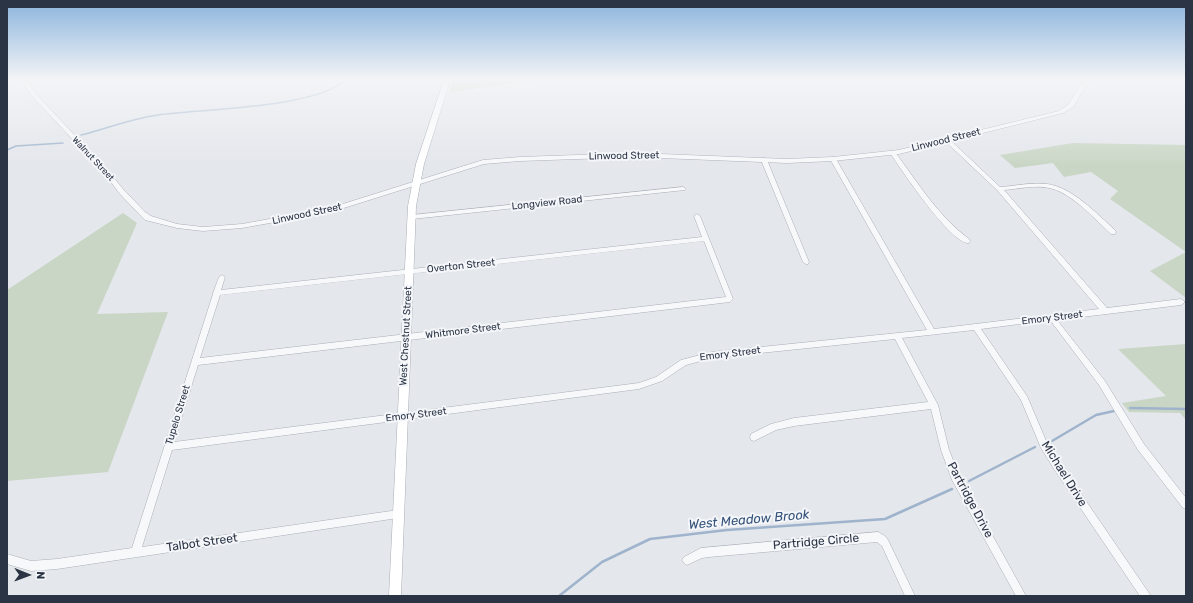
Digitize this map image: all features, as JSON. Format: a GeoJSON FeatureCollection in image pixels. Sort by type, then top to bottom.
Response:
{"type":"FeatureCollection","features":[{"type":"Feature","properties":{"kind":"main road","name":"West Chestnut Street"},"geometry":{"type":"LineString","coordinates":[[395,596],[412,217],[416,184],[423,153],[438,108]]}},
{"type":"Feature","properties":{"kind":"street","name":"Walnut Street"},"geometry":{"type":"LineString","coordinates":[[46,108],[108,174],[138,210],[148,218]]}},
{"type":"Feature","properties":{"kind":"street","name":"Linwood Street"},"geometry":{"type":"LineString","coordinates":[[148,218],[186,228],[212,229],[237,227],[331,210],[477,164],[509,159],[635,155],[794,161],[833,159],[892,152],[1064,111],[1067,108]]}},
{"type":"Feature","properties":{"kind":"street"},"geometry":{"type":"LineString","coordinates":[[947,140],[998,189],[1105,311]]}},
{"type":"Feature","properties":{"kind":"street"},"geometry":{"type":"LineString","coordinates":[[892,152],[943,220],[967,241]]}},
{"type":"Feature","properties":{"kind":"street"},"geometry":{"type":"LineString","coordinates":[[833,159],[932,332]]}},
{"type":"Feature","properties":{"kind":"street"},"geometry":{"type":"LineString","coordinates":[[764,160],[806,262]]}},
{"type":"Feature","properties":{"kind":"street"},"geometry":{"type":"LineString","coordinates":[[998,189],[1047,186],[1057,188],[1070,196],[1113,232]]}},
{"type":"Feature","properties":{"kind":"street","name":"Longview Road"},"geometry":{"type":"LineString","coordinates":[[412,217],[683,189]]}},
{"type":"Feature","properties":{"kind":"street"},"geometry":{"type":"LineString","coordinates":[[697,216],[706,239]]}},
{"type":"Feature","properties":{"kind":"street","name":"Overton Street"},"geometry":{"type":"LineString","coordinates":[[216,293],[706,239]]}},
{"type":"Feature","properties":{"kind":"street","name":"Whitmore Street"},"geometry":{"type":"LineString","coordinates":[[195,362],[730,299],[706,239]]}},
{"type":"Feature","properties":{"kind":"street","name":"Tupelo Street"},"geometry":{"type":"LineString","coordinates":[[135,553],[222,277]]}},
{"type":"Feature","properties":{"kind":"street","name":"Emory Street"},"geometry":{"type":"LineString","coordinates":[[168,447],[646,385],[665,376],[684,362],[702,357],[976,327],[1181,302]]}},
{"type":"Feature","properties":{"kind":"street"},"geometry":{"type":"LineString","coordinates":[[1052,318],[1102,383],[1148,457],[1186,505]]}},
{"type":"Feature","properties":{"kind":"street","name":"Michael Drive"},"geometry":{"type":"LineString","coordinates":[[976,327],[1024,398],[1044,445],[1057,466],[1146,596]]}},
{"type":"Feature","properties":{"kind":"street","name":"Partridge Drive"},"geometry":{"type":"LineString","coordinates":[[897,336],[934,405],[945,450],[955,477],[1022,596]]}},
{"type":"Feature","properties":{"kind":"street"},"geometry":{"type":"LineString","coordinates":[[754,437],[774,427],[794,422],[934,405]]}},
{"type":"Feature","properties":{"kind":"street","name":"Talbot Street"},"geometry":{"type":"LineString","coordinates":[[7,559],[32,566],[44,566],[398,514]]}},
{"type":"Feature","properties":{"kind":"street","name":"Partridge Circle"},"geometry":{"type":"LineString","coordinates":[[687,560],[701,553],[709,552],[878,537],[882,539],[885,544],[910,596]]}},
{"type":"Feature","properties":{"kind":"green space"},"geometry":{"type":"Polygon","coordinates":[[[1073,143],[1186,145],[1186,252],[1110,199],[1118,191],[1091,172],[1064,177],[1053,163],[1015,168],[1000,155],[1073,143]]]}},
{"type":"Feature","properties":{"kind":"green space"},"geometry":{"type":"Polygon","coordinates":[[[123,213],[137,223],[97,314],[168,312],[108,472],[7,481],[7,290],[123,213]]]}},
{"type":"Feature","properties":{"kind":"green space"},"geometry":{"type":"Polygon","coordinates":[[[1186,252],[1186,298],[1150,271],[1186,252]]]}},
{"type":"Feature","properties":{"kind":"green space"},"geometry":{"type":"Polygon","coordinates":[[[1186,344],[1186,420],[1180,413],[1129,412],[1122,403],[1166,396],[1118,349],[1186,344]]]}},
{"type":"Feature","properties":{"kind":"waterway"},"geometry":{"type":"LineString","coordinates":[[81,135],[149,116],[233,108]]}},
{"type":"Feature","properties":{"kind":"waterway"},"geometry":{"type":"LineString","coordinates":[[7,150],[16,146],[63,143]]}},
{"type":"Feature","properties":{"kind":"waterway","name":"West Meadow Brook"},"geometry":{"type":"LineString","coordinates":[[1130,408],[1186,409]]}},
{"type":"Feature","properties":{"kind":"waterway","name":"West Meadow Brook"},"geometry":{"type":"LineString","coordinates":[[1052,441],[1096,415],[1114,411]]}},
{"type":"Feature","properties":{"kind":"waterway","name":"West Meadow Brook"},"geometry":{"type":"LineString","coordinates":[[969,481],[1035,447]]}},
{"type":"Feature","properties":{"kind":"waterway","name":"West Meadow Brook"},"geometry":{"type":"LineString","coordinates":[[559,596],[602,562],[650,539],[727,530],[885,519],[952,489]]}}]}
